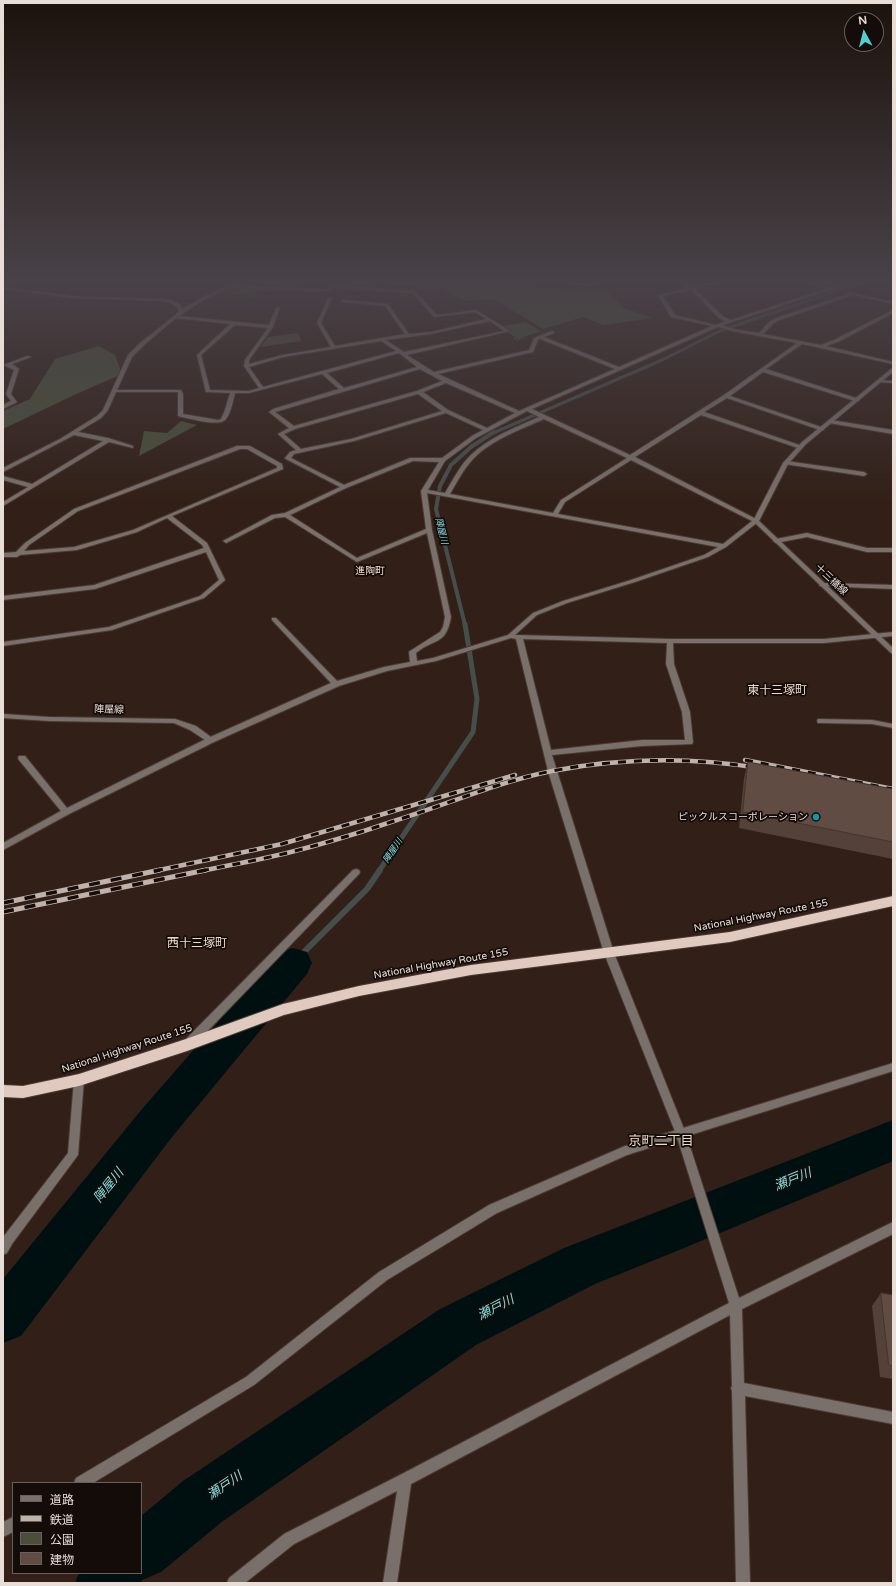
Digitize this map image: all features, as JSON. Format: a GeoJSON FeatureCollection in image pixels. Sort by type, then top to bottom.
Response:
{"type":"FeatureCollection","features":[{"type":"Feature","properties":{"kind":"highway","name":"National Highway Route 155"},"geometry":{"type":"LineString","coordinates":[[3,1091],[23,1092],[80,1080],[187,1045],[283,1010],[359,991],[471,970],[730,937],[893,902]]}},
{"type":"Feature","properties":{"kind":"street"},"geometry":{"type":"LineString","coordinates":[[3,470],[73,433],[99,417],[105,410],[130,356]]}},
{"type":"Feature","properties":{"kind":"street"},"geometry":{"type":"LineString","coordinates":[[199,356],[208,391],[232,392],[249,392],[388,356]]}},
{"type":"Feature","properties":{"kind":"street"},"geometry":{"type":"LineString","coordinates":[[250,356],[247,360],[246,366],[262,389]]}},
{"type":"Feature","properties":{"kind":"street"},"geometry":{"type":"LineString","coordinates":[[246,366],[283,356]]}},
{"type":"Feature","properties":{"kind":"street"},"geometry":{"type":"LineString","coordinates":[[405,356],[446,381],[519,413]]}},
{"type":"Feature","properties":{"kind":"street"},"geometry":{"type":"LineString","coordinates":[[433,374],[510,356]]}},
{"type":"Feature","properties":{"kind":"street"},"geometry":{"type":"LineString","coordinates":[[587,356],[618,368]]}},
{"type":"Feature","properties":{"kind":"street"},"geometry":{"type":"LineString","coordinates":[[414,664],[412,652],[417,647],[438,636],[445,630],[448,617],[429,530],[426,491],[443,460],[474,437],[519,413],[529,410],[647,356]]}},
{"type":"Feature","properties":{"kind":"street"},"geometry":{"type":"LineString","coordinates":[[555,514],[564,501],[701,413],[782,356]]}},
{"type":"Feature","properties":{"kind":"street"},"geometry":{"type":"LineString","coordinates":[[862,356],[893,363]]}},
{"type":"Feature","properties":{"kind":"street"},"geometry":{"type":"LineString","coordinates":[[5,365],[29,357]]}},
{"type":"Feature","properties":{"kind":"street"},"geometry":{"type":"LineString","coordinates":[[3,407],[14,402],[8,394],[17,369],[5,365]]}},
{"type":"Feature","properties":{"kind":"street"},"geometry":{"type":"LineString","coordinates":[[293,428],[272,412],[421,367]]}},
{"type":"Feature","properties":{"kind":"street"},"geometry":{"type":"LineString","coordinates":[[763,370],[857,400]]}},
{"type":"Feature","properties":{"kind":"street"},"geometry":{"type":"LineString","coordinates":[[3,847],[66,812],[211,740],[336,684],[386,669],[434,660],[479,645],[495,642],[510,636],[535,614],[565,602],[706,556],[724,546],[756,522],[786,463],[800,447],[893,370]]}},
{"type":"Feature","properties":{"kind":"street"},"geometry":{"type":"LineString","coordinates":[[322,372],[343,390]]}},
{"type":"Feature","properties":{"kind":"street"},"geometry":{"type":"LineString","coordinates":[[300,451],[281,434],[293,428],[419,392],[446,381]]}},
{"type":"Feature","properties":{"kind":"street"},"geometry":{"type":"LineString","coordinates":[[881,381],[893,382]]}},
{"type":"Feature","properties":{"kind":"street"},"geometry":{"type":"LineString","coordinates":[[113,391],[179,391],[181,394],[180,415],[218,422],[223,420],[228,410],[232,392]]}},
{"type":"Feature","properties":{"kind":"street"},"geometry":{"type":"LineString","coordinates":[[419,392],[446,412],[488,430]]}},
{"type":"Feature","properties":{"kind":"street"},"geometry":{"type":"LineString","coordinates":[[726,396],[822,429]]}},
{"type":"Feature","properties":{"kind":"street","name":"十三橋線"},"geometry":{"type":"LineString","coordinates":[[529,410],[632,458],[756,522],[893,652]]}},
{"type":"Feature","properties":{"kind":"street"},"geometry":{"type":"LineString","coordinates":[[344,487],[288,458],[292,453],[352,440],[446,412]]}},
{"type":"Feature","properties":{"kind":"street"},"geometry":{"type":"LineString","coordinates":[[701,413],[800,447]]}},
{"type":"Feature","properties":{"kind":"street"},"geometry":{"type":"LineString","coordinates":[[445,494],[458,474],[474,456],[503,436],[542,416]]}},
{"type":"Feature","properties":{"kind":"street"},"geometry":{"type":"LineString","coordinates":[[831,422],[893,432]]}},
{"type":"Feature","properties":{"kind":"street"},"geometry":{"type":"LineString","coordinates":[[73,433],[108,440],[131,447]]}},
{"type":"Feature","properties":{"kind":"street"},"geometry":{"type":"LineString","coordinates":[[3,504],[108,440]]}},
{"type":"Feature","properties":{"kind":"street"},"geometry":{"type":"LineString","coordinates":[[3,555],[17,555],[75,549],[135,531],[280,469],[280,465],[248,446],[239,447],[76,510],[27,544],[17,555]]}},
{"type":"Feature","properties":{"kind":"street"},"geometry":{"type":"LineString","coordinates":[[226,541],[274,516],[286,515],[344,487],[412,459],[443,460]]}},
{"type":"Feature","properties":{"kind":"street"},"geometry":{"type":"LineString","coordinates":[[786,463],[864,474]]}},
{"type":"Feature","properties":{"kind":"street"},"geometry":{"type":"LineString","coordinates":[[3,478],[32,486]]}},
{"type":"Feature","properties":{"kind":"street"},"geometry":{"type":"LineString","coordinates":[[426,491],[724,546]]}},
{"type":"Feature","properties":{"kind":"street"},"geometry":{"type":"LineString","coordinates":[[286,515],[357,560],[429,530]]}},
{"type":"Feature","properties":{"kind":"street"},"geometry":{"type":"LineString","coordinates":[[3,644],[110,629],[202,597],[222,580],[205,544],[168,516]]}},
{"type":"Feature","properties":{"kind":"street"},"geometry":{"type":"LineString","coordinates":[[776,541],[807,535],[867,550],[893,550]]}},
{"type":"Feature","properties":{"kind":"street"},"geometry":{"type":"LineString","coordinates":[[3,598],[95,587],[208,549]]}},
{"type":"Feature","properties":{"kind":"street"},"geometry":{"type":"LineString","coordinates":[[822,585],[893,587]]}},
{"type":"Feature","properties":{"kind":"street"},"geometry":{"type":"LineString","coordinates":[[274,619],[336,684]]}},
{"type":"Feature","properties":{"kind":"street"},"geometry":{"type":"LineString","coordinates":[[510,636],[670,641],[824,641],[893,634]]}},
{"type":"Feature","properties":{"kind":"street"},"geometry":{"type":"LineString","coordinates":[[519,637],[552,771],[609,953],[681,1134],[736,1306],[743,1583]]}},
{"type":"Feature","properties":{"kind":"street"},"geometry":{"type":"LineString","coordinates":[[548,753],[642,743],[689,742],[686,712],[670,664],[670,641]]}},
{"type":"Feature","properties":{"kind":"street","name":"陣屋線"},"geometry":{"type":"LineString","coordinates":[[3,716],[49,719],[174,721],[193,728],[211,740]]}},
{"type":"Feature","properties":{"kind":"street"},"geometry":{"type":"LineString","coordinates":[[821,721],[872,722],[893,726]]}},
{"type":"Feature","properties":{"kind":"street"},"geometry":{"type":"LineString","coordinates":[[22,758],[66,812]]}},
{"type":"Feature","properties":{"kind":"street"},"geometry":{"type":"LineString","coordinates":[[187,1045],[356,872]]}},
{"type":"Feature","properties":{"kind":"street"},"geometry":{"type":"LineString","coordinates":[[83,1482],[250,1381],[384,1276],[493,1208],[625,1151],[893,1067]]}},
{"type":"Feature","properties":{"kind":"street"},"geometry":{"type":"LineString","coordinates":[[3,1249],[8,1240],[73,1155],[80,1080]]}},
{"type":"Feature","properties":{"kind":"street"},"geometry":{"type":"LineString","coordinates":[[234,1583],[289,1538],[405,1480],[736,1306],[893,1228]]}},
{"type":"Feature","properties":{"kind":"street"},"geometry":{"type":"LineString","coordinates":[[737,1388],[893,1418]]}},
{"type":"Feature","properties":{"kind":"street"},"geometry":{"type":"LineString","coordinates":[[390,1583],[405,1480]]}},
{"type":"Feature","properties":{"kind":"street"},"geometry":{"type":"LineString","coordinates":[[3,1530],[12,1525]]}},
{"type":"Feature","properties":{"kind":"green space"},"geometry":{"type":"Polygon","coordinates":[[[65,356],[115,356],[122,374],[3,429],[3,411],[30,399],[55,359],[65,356]]]}},
{"type":"Feature","properties":{"kind":"green space"},"geometry":{"type":"Polygon","coordinates":[[[181,421],[197,425],[139,456],[144,431],[167,433],[181,421]]]}},
{"type":"Feature","properties":{"kind":"building","name":"ピックルスコーポレーション"},"geometry":{"type":"Polygon","coordinates":[[[748,762],[893,789],[893,842],[743,812],[748,762]]]}},
{"type":"Feature","properties":{"kind":"building"},"geometry":{"type":"Polygon","coordinates":[[[881,1293],[893,1295],[893,1366],[889,1365],[881,1293]]]}},
{"type":"Feature","properties":{"kind":"waterway","name":"陣屋川"},"geometry":{"type":"LineString","coordinates":[[493,433],[670,356]]}},
{"type":"Feature","properties":{"kind":"waterway","name":"陣屋川"},"geometry":{"type":"LineString","coordinates":[[465,625],[436,509],[440,486],[451,465],[471,447],[494,432]]}},
{"type":"Feature","properties":{"kind":"waterway","name":"陣屋川"},"geometry":{"type":"LineString","coordinates":[[379,871],[473,732],[477,699],[465,624]]}},
{"type":"Feature","properties":{"kind":"waterway","name":"陣屋川"},"geometry":{"type":"LineString","coordinates":[[293,963],[367,889],[380,870]]}},
{"type":"Feature","properties":{"kind":"waterway","name":"陣屋川"},"geometry":{"type":"LineString","coordinates":[[3,1318],[157,1123],[293,963]]}},
{"type":"Feature","properties":{"kind":"waterway","name":"瀬戸川"},"geometry":{"type":"LineString","coordinates":[[142,1551],[203,1501],[458,1327],[581,1265],[660,1235],[893,1140]]}},
{"type":"Feature","properties":{"kind":"waterway","name":"瀬戸川"},"geometry":{"type":"LineString","coordinates":[[104,1583],[115,1574]]}},
{"type":"Feature","properties":{"kind":"railway"},"geometry":{"type":"LineString","coordinates":[[206,870],[300,850],[368,830],[511,781],[552,771],[629,761],[656,760],[708,762],[759,768]]}},
{"type":"Feature","properties":{"kind":"railway"},"geometry":{"type":"LineString","coordinates":[[745,760],[893,789]]}},
{"type":"Feature","properties":{"kind":"railway"},"geometry":{"type":"LineString","coordinates":[[155,871],[282,844],[515,775]]}},
{"type":"Feature","properties":{"kind":"railway"},"geometry":{"type":"LineString","coordinates":[[3,903],[160,870]]}},
{"type":"Feature","properties":{"kind":"railway"},"geometry":{"type":"LineString","coordinates":[[3,912],[206,870]]}},
{"type":"Feature","properties":{"kind":"railway"},"geometry":{"type":"LineString","coordinates":[[201,871],[206,870]]}},
{"type":"Feature","properties":{"kind":"place","name":"ピックルスコーポレーション"},"geometry":{"type":"Point","coordinates":[816,817]}},
{"type":"Feature","properties":{"kind":"district","name":"進陶町"},"geometry":{"type":"Point","coordinates":[370,571]}},
{"type":"Feature","properties":{"kind":"district","name":"東十三塚町"},"geometry":{"type":"Point","coordinates":[777,691]}},
{"type":"Feature","properties":{"kind":"district","name":"西十三塚町"},"geometry":{"type":"Point","coordinates":[197,944]}},
{"type":"Feature","properties":{"kind":"district","name":"京町二丁目"},"geometry":{"type":"Point","coordinates":[661,1142]}}]}
